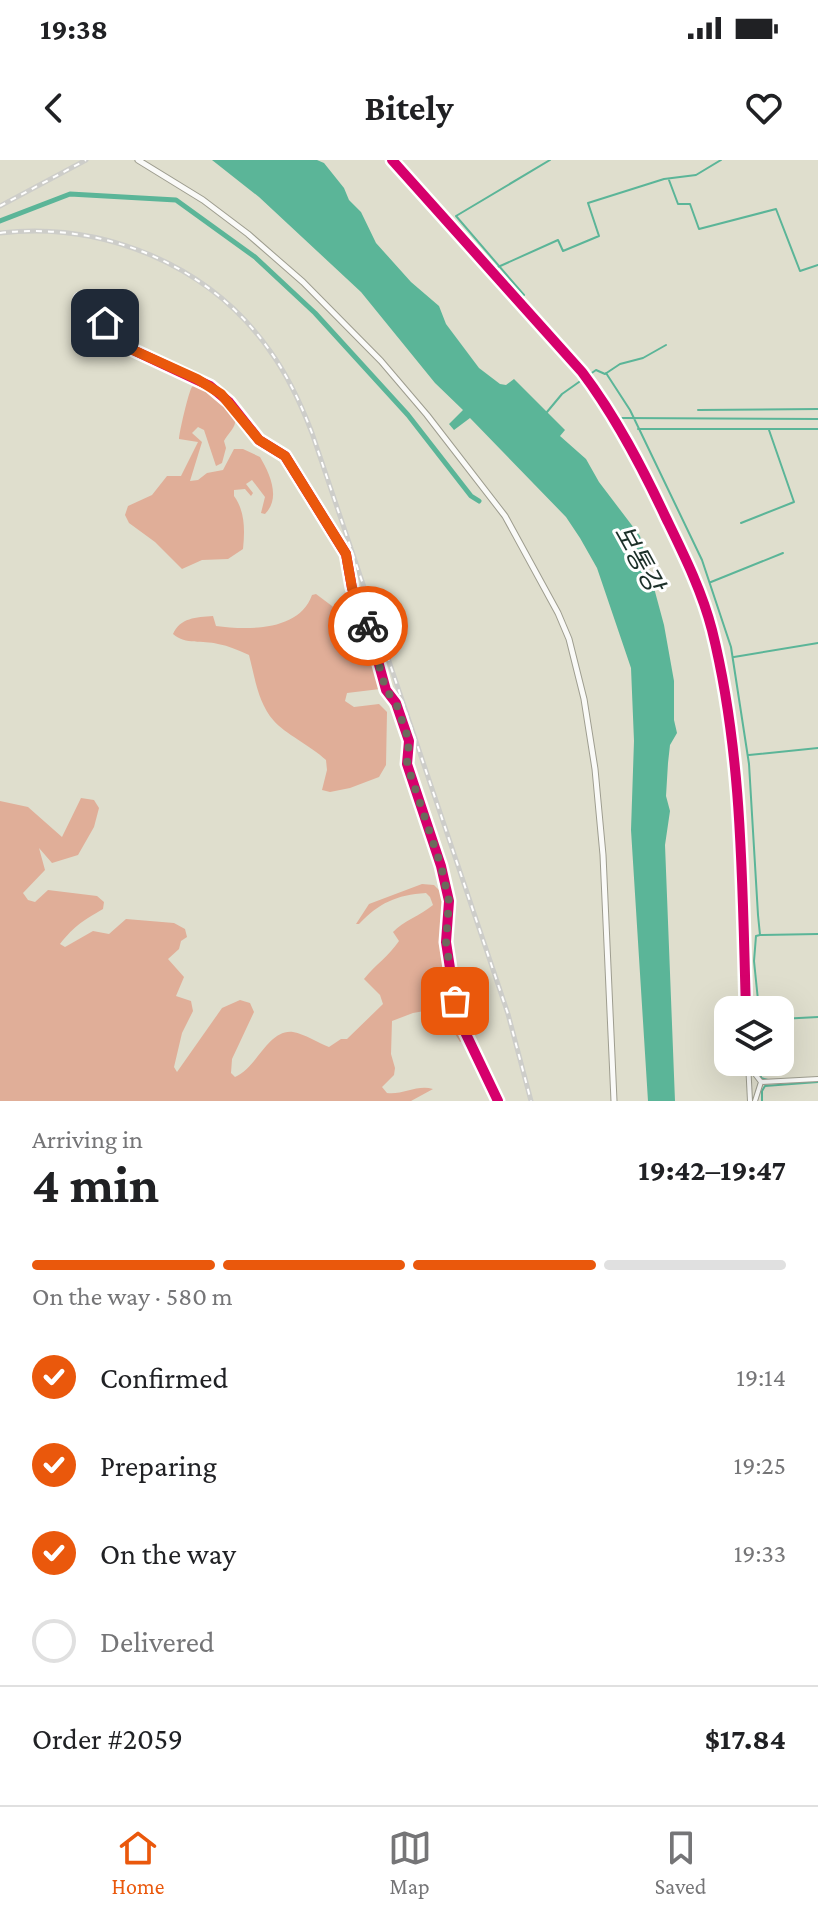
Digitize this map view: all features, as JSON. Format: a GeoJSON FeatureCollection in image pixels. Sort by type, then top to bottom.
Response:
{"type":"FeatureCollection","features":[{"type":"Feature","properties":{"kind":"main road"},"geometry":{"type":"LineString","coordinates":[[138,160],[203,200],[248,234],[303,282],[381,361],[505,516],[558,613],[569,639],[584,699],[595,769],[603,855],[614,1101]]}},
{"type":"Feature","properties":{"kind":"street"},"geometry":{"type":"LineString","coordinates":[[392,160],[599,395],[645,474],[695,580],[717,655],[733,750],[738,796],[745,996]]}},
{"type":"Feature","properties":{"kind":"street"},"geometry":{"type":"LineString","coordinates":[[80,299],[133,350],[197,379],[221,394],[259,440],[285,456],[346,554],[352,588],[370,632],[386,690],[396,703],[409,741],[407,764],[441,866],[449,901],[446,942],[455,1001],[465,1032],[498,1101]]}},
{"type":"Feature","properties":{"kind":"street"},"geometry":{"type":"LineString","coordinates":[[750,1076],[753,1101]]}},
{"type":"Feature","properties":{"kind":"street"},"geometry":{"type":"LineString","coordinates":[[757,1076],[761,1082]]}},
{"type":"Feature","properties":{"kind":"street"},"geometry":{"type":"LineString","coordinates":[[761,1082],[818,1079]]}},
{"type":"Feature","properties":{"kind":"street"},"geometry":{"type":"LineString","coordinates":[[753,1101],[761,1082]]}},
{"type":"Feature","properties":{"kind":"shaded area"},"geometry":{"type":"Polygon","coordinates":[[[198,384],[228,405],[235,423],[224,441],[226,448],[222,463],[216,466],[204,430],[198,427],[192,433],[202,442],[190,481],[223,470],[234,449],[243,449],[260,457],[273,493],[270,508],[265,514],[261,513],[265,497],[252,480],[246,484],[253,493],[251,496],[245,489],[234,490],[243,521],[243,549],[228,559],[202,560],[182,569],[155,542],[129,523],[125,515],[128,506],[152,495],[167,476],[181,476],[198,442],[179,439],[191,390],[198,384]]]}},
{"type":"Feature","properties":{"kind":"shaded area"},"geometry":{"type":"Polygon","coordinates":[[[316,594],[340,612],[355,613],[361,617],[378,663],[380,689],[347,693],[345,701],[354,707],[379,704],[387,712],[386,765],[379,777],[330,792],[322,790],[326,760],[284,730],[264,706],[249,655],[222,645],[183,640],[173,634],[189,619],[213,616],[216,626],[270,626],[296,616],[316,594]]]}},
{"type":"Feature","properties":{"kind":"shaded area"},"geometry":{"type":"Polygon","coordinates":[[[81,798],[94,800],[99,808],[94,827],[78,855],[52,863],[39,848],[45,870],[23,893],[28,900],[35,902],[48,890],[97,896],[104,902],[103,909],[65,937],[60,944],[65,947],[93,931],[109,934],[126,919],[174,923],[185,929],[187,937],[168,959],[184,977],[176,996],[191,1001],[193,1011],[182,1033],[174,1067],[177,1072],[222,1008],[240,1000],[250,1003],[254,1012],[232,1059],[231,1073],[235,1077],[250,1066],[276,1036],[284,1033],[298,1033],[329,1047],[341,1039],[347,1039],[383,1004],[380,995],[364,979],[399,941],[393,932],[433,905],[426,893],[406,896],[381,905],[356,924],[369,904],[422,884],[434,885],[443,894],[446,904],[440,937],[452,1009],[464,1040],[460,1042],[448,1022],[430,1010],[392,1021],[394,1075],[382,1087],[387,1093],[433,1089],[411,1101],[0,1101],[0,801],[28,807],[62,837],[81,798]]]}},
{"type":"Feature","properties":{"kind":"water","name":"보통강"},"geometry":{"type":"Polygon","coordinates":[[[212,160],[317,160],[324,163],[361,212],[376,243],[411,282],[439,306],[446,324],[479,368],[500,384],[506,385],[514,379],[565,430],[560,436],[586,459],[599,482],[640,536],[664,625],[674,681],[677,733],[670,745],[668,763],[666,796],[670,811],[665,845],[675,1101],[648,1101],[631,830],[634,741],[631,668],[597,568],[566,517],[470,418],[454,430],[449,424],[463,410],[435,383],[361,292],[259,197],[212,160]]]}},
{"type":"Feature","properties":{"kind":"waterway"},"geometry":{"type":"LineString","coordinates":[[524,295],[456,216],[550,160]]}},
{"type":"Feature","properties":{"kind":"waterway"},"geometry":{"type":"LineString","coordinates":[[498,267],[558,240],[563,251],[599,236],[588,203],[664,179],[696,175],[721,160]]}},
{"type":"Feature","properties":{"kind":"waterway"},"geometry":{"type":"LineString","coordinates":[[669,180],[678,204],[690,204],[699,229],[776,209],[800,271],[818,265]]}},
{"type":"Feature","properties":{"kind":"waterway"},"geometry":{"type":"LineString","coordinates":[[0,221],[70,194],[176,200],[255,257],[315,313],[408,415],[471,496],[479,501]]}},
{"type":"Feature","properties":{"kind":"waterway"},"geometry":{"type":"LineString","coordinates":[[547,412],[562,394],[596,370],[605,374],[620,364],[643,358],[666,345]]}},
{"type":"Feature","properties":{"kind":"waterway"},"geometry":{"type":"LineString","coordinates":[[606,373],[630,410],[702,560],[731,647],[749,764],[760,935],[756,936],[754,961],[758,996]]}},
{"type":"Feature","properties":{"kind":"waterway"},"geometry":{"type":"LineString","coordinates":[[698,410],[818,409]]}},
{"type":"Feature","properties":{"kind":"waterway"},"geometry":{"type":"LineString","coordinates":[[622,418],[818,419]]}},
{"type":"Feature","properties":{"kind":"waterway"},"geometry":{"type":"LineString","coordinates":[[638,429],[818,429]]}},
{"type":"Feature","properties":{"kind":"waterway"},"geometry":{"type":"LineString","coordinates":[[741,523],[794,502],[769,430]]}},
{"type":"Feature","properties":{"kind":"waterway"},"geometry":{"type":"LineString","coordinates":[[711,582],[783,553]]}},
{"type":"Feature","properties":{"kind":"waterway"},"geometry":{"type":"LineString","coordinates":[[734,657],[818,643]]}},
{"type":"Feature","properties":{"kind":"waterway"},"geometry":{"type":"LineString","coordinates":[[749,755],[818,748]]}},
{"type":"Feature","properties":{"kind":"waterway"},"geometry":{"type":"LineString","coordinates":[[761,935],[818,934]]}},
{"type":"Feature","properties":{"kind":"waterway"},"geometry":{"type":"LineString","coordinates":[[794,1018],[818,1017]]}},
{"type":"Feature","properties":{"kind":"waterway"},"geometry":{"type":"LineString","coordinates":[[761,1076],[768,1080]]}},
{"type":"Feature","properties":{"kind":"waterway"},"geometry":{"type":"LineString","coordinates":[[762,1101],[765,1086],[818,1082]]}},
{"type":"Feature","properties":{"kind":"railway"},"geometry":{"type":"LineString","coordinates":[[0,206],[86,160]]}},
{"type":"Feature","properties":{"kind":"railway"},"geometry":{"type":"LineString","coordinates":[[0,233],[39,231],[77,234],[115,242],[151,255],[217,295],[245,321],[283,370],[312,433],[508,1014],[531,1101]]}},
{"type":"Feature","properties":{"kind":"cycle path"},"geometry":{"type":"LineString","coordinates":[[392,160],[582,372],[628,443],[692,573],[712,630],[730,724],[742,867],[746,996]]}},
{"type":"Feature","properties":{"kind":"cycle path"},"geometry":{"type":"LineString","coordinates":[[80,299],[133,350],[210,386],[229,402],[259,440],[285,456],[346,554],[352,588],[370,632],[386,690],[396,703],[409,741],[407,764],[441,866],[449,901],[446,942],[455,1001],[465,1032],[498,1101]]}},
{"type":"Feature","properties":{"kind":"way so far"},"geometry":{"type":"LineString","coordinates":[[368,626],[386,690],[396,703],[409,741],[407,764],[441,866],[449,901],[446,942],[455,1001]]}},
{"type":"Feature","properties":{"kind":"route"},"geometry":{"type":"LineString","coordinates":[[105,323],[133,350],[197,379],[221,394],[259,440],[285,456],[346,554],[352,588],[368,626]]}}]}
